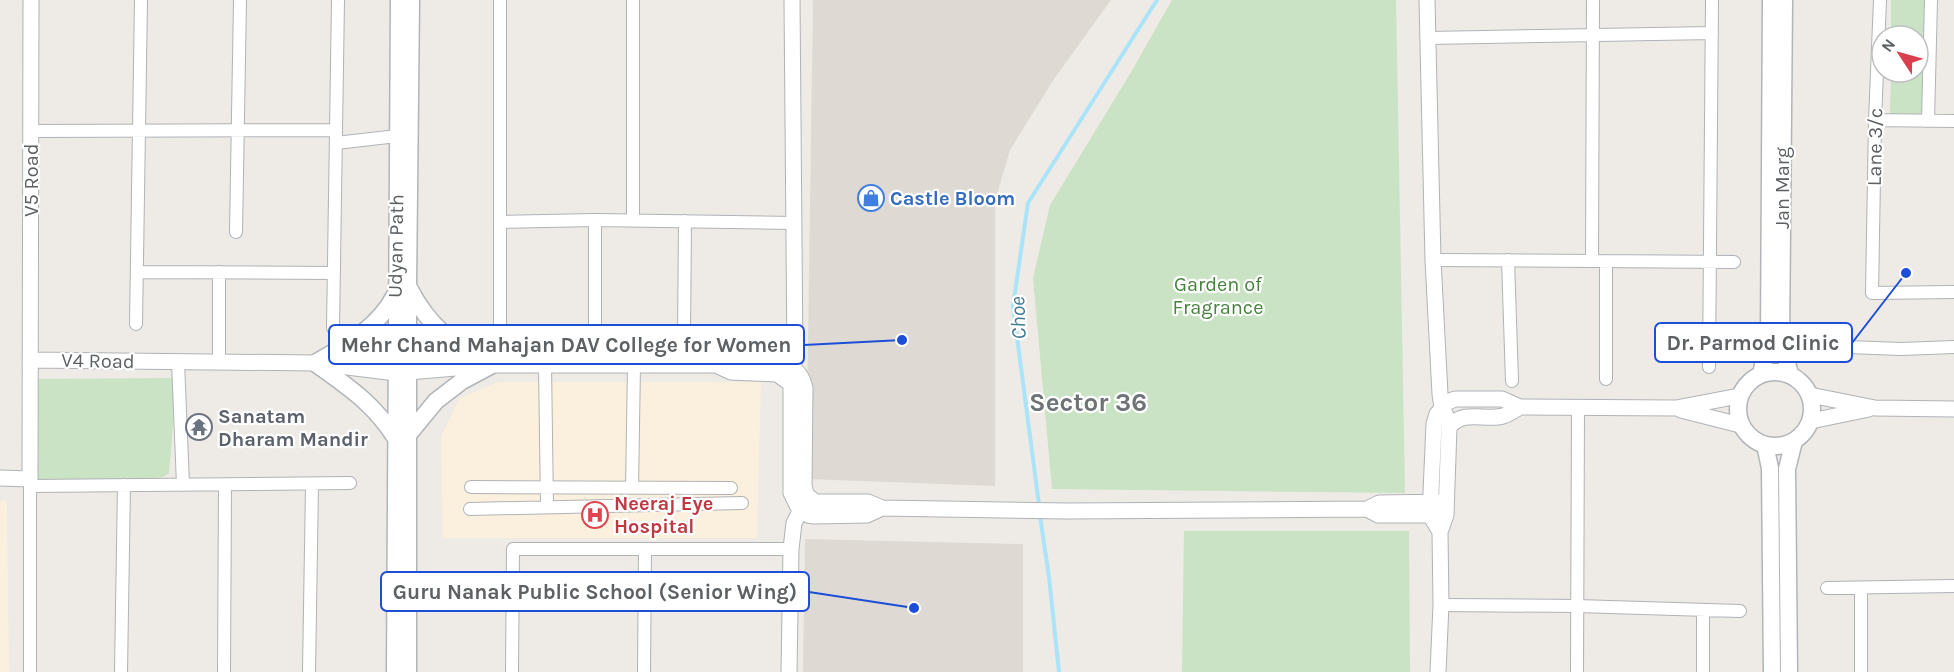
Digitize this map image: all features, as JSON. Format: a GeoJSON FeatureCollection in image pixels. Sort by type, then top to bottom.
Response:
{"type":"FeatureCollection","features":[{"type":"Feature","properties":{"kind":"main road","name":"Udyan Path"},"geometry":{"type":"LineString","coordinates":[[399,0],[397,136],[402,290]]}},
{"type":"Feature","properties":{"kind":"main road","name":"Udyan Path"},"geometry":{"type":"LineString","coordinates":[[408,672],[402,436],[402,290],[411,0]]}},
{"type":"Feature","properties":{"kind":"main road","name":"Jan Marg"},"geometry":{"type":"LineString","coordinates":[[1761,374],[1769,339],[1771,0]]}},
{"type":"Feature","properties":{"kind":"main road","name":"Jan Marg"},"geometry":{"type":"LineString","coordinates":[[1784,0],[1781,340],[1790,374]]}},
{"type":"Feature","properties":{"kind":"main road"},"geometry":{"type":"LineString","coordinates":[[402,290],[440,331],[462,348],[486,362],[436,401],[402,436],[359,395],[315,363],[349,343],[383,314],[402,290]]}},
{"type":"Feature","properties":{"kind":"main road"},"geometry":{"type":"LineString","coordinates":[[1773,371],[1790,374],[1806,386],[1810,394],[1813,407],[1811,421],[1794,441],[1776,447],[1765,445],[1749,437],[1740,425],[1737,411],[1739,396],[1747,383],[1761,374],[1773,371]]}},
{"type":"Feature","properties":{"kind":"main road","name":"Udyan Path"},"geometry":{"type":"LineString","coordinates":[[395,672],[402,436]]}},
{"type":"Feature","properties":{"kind":"main road"},"geometry":{"type":"LineString","coordinates":[[1789,672],[1787,469],[1794,441]]}},
{"type":"Feature","properties":{"kind":"main road"},"geometry":{"type":"LineString","coordinates":[[1765,445],[1770,468],[1772,672]]}},
{"type":"Feature","properties":{"kind":"street","name":"V5 Road"},"geometry":{"type":"LineString","coordinates":[[30,360],[31,0]]}},
{"type":"Feature","properties":{"kind":"street"},"geometry":{"type":"LineString","coordinates":[[136,324],[141,0]]}},
{"type":"Feature","properties":{"kind":"street"},"geometry":{"type":"LineString","coordinates":[[236,232],[240,0]]}},
{"type":"Feature","properties":{"kind":"street"},"geometry":{"type":"LineString","coordinates":[[333,328],[338,0]]}},
{"type":"Feature","properties":{"kind":"street"},"geometry":{"type":"LineString","coordinates":[[486,362],[487,340],[500,331],[500,0]]}},
{"type":"Feature","properties":{"kind":"street"},"geometry":{"type":"LineString","coordinates":[[633,0],[633,221]]}},
{"type":"Feature","properties":{"kind":"street"},"geometry":{"type":"LineString","coordinates":[[790,374],[794,222],[792,0]]}},
{"type":"Feature","properties":{"kind":"street"},"geometry":{"type":"LineString","coordinates":[[1427,0],[1433,260],[1442,408],[1451,425]]}},
{"type":"Feature","properties":{"kind":"street"},"geometry":{"type":"LineString","coordinates":[[1592,261],[1593,0]]}},
{"type":"Feature","properties":{"kind":"street"},"geometry":{"type":"LineString","coordinates":[[1709,367],[1712,0]]}},
{"type":"Feature","properties":{"kind":"street","name":"Lane 3/c"},"geometry":{"type":"LineString","coordinates":[[1880,0],[1872,293],[1954,292]]}},
{"type":"Feature","properties":{"kind":"street"},"geometry":{"type":"LineString","coordinates":[[1928,121],[1931,0]]}},
{"type":"Feature","properties":{"kind":"street"},"geometry":{"type":"LineString","coordinates":[[1428,38],[1712,33]]}},
{"type":"Feature","properties":{"kind":"street"},"geometry":{"type":"LineString","coordinates":[[1875,120],[1954,120]]}},
{"type":"Feature","properties":{"kind":"street"},"geometry":{"type":"LineString","coordinates":[[31,131],[336,130]]}},
{"type":"Feature","properties":{"kind":"street"},"geometry":{"type":"LineString","coordinates":[[336,143],[397,136]]}},
{"type":"Feature","properties":{"kind":"street"},"geometry":{"type":"LineString","coordinates":[[500,222],[595,220],[794,222]]}},
{"type":"Feature","properties":{"kind":"street"},"geometry":{"type":"LineString","coordinates":[[595,220],[596,340]]}},
{"type":"Feature","properties":{"kind":"street"},"geometry":{"type":"LineString","coordinates":[[684,339],[685,221]]}},
{"type":"Feature","properties":{"kind":"street"},"geometry":{"type":"LineString","coordinates":[[1433,260],[1734,262]]}},
{"type":"Feature","properties":{"kind":"street"},"geometry":{"type":"LineString","coordinates":[[1508,260],[1512,381]]}},
{"type":"Feature","properties":{"kind":"street"},"geometry":{"type":"LineString","coordinates":[[1606,261],[1606,379]]}},
{"type":"Feature","properties":{"kind":"street"},"geometry":{"type":"LineString","coordinates":[[137,272],[334,273]]}},
{"type":"Feature","properties":{"kind":"street"},"geometry":{"type":"LineString","coordinates":[[219,272],[219,362]]}},
{"type":"Feature","properties":{"kind":"street"},"geometry":{"type":"LineString","coordinates":[[1847,347],[1901,349],[1954,347]]}},
{"type":"Feature","properties":{"kind":"street"},"geometry":{"type":"LineString","coordinates":[[315,363],[402,354],[545,365],[716,365],[731,372],[790,374],[803,379],[805,388],[804,503],[808,515],[867,514],[882,508],[1003,511],[1367,509],[1379,503],[1438,509]]}},
{"type":"Feature","properties":{"kind":"street"},"geometry":{"type":"LineString","coordinates":[[30,360],[30,672]]}},
{"type":"Feature","properties":{"kind":"street","name":"V4 Road"},"geometry":{"type":"LineString","coordinates":[[30,360],[315,363]]}},
{"type":"Feature","properties":{"kind":"street"},"geometry":{"type":"LineString","coordinates":[[178,362],[183,485]]}},
{"type":"Feature","properties":{"kind":"street"},"geometry":{"type":"LineString","coordinates":[[315,363],[402,372],[486,362]]}},
{"type":"Feature","properties":{"kind":"street"},"geometry":{"type":"LineString","coordinates":[[545,365],[547,506]]}},
{"type":"Feature","properties":{"kind":"street"},"geometry":{"type":"LineString","coordinates":[[632,488],[634,365]]}},
{"type":"Feature","properties":{"kind":"street"},"geometry":{"type":"LineString","coordinates":[[1810,394],[1875,408],[1954,409]]}},
{"type":"Feature","properties":{"kind":"street"},"geometry":{"type":"LineString","coordinates":[[1438,672],[1441,605],[1440,532],[1434,424],[1442,408],[1448,402],[1455,399],[1502,399],[1520,407],[1676,408],[1739,396]]}},
{"type":"Feature","properties":{"kind":"street"},"geometry":{"type":"LineString","coordinates":[[1438,509],[1451,425],[1463,417],[1502,416],[1520,407]]}},
{"type":"Feature","properties":{"kind":"street"},"geometry":{"type":"LineString","coordinates":[[1577,672],[1578,407]]}},
{"type":"Feature","properties":{"kind":"street"},"geometry":{"type":"LineString","coordinates":[[1676,408],[1740,425]]}},
{"type":"Feature","properties":{"kind":"street"},"geometry":{"type":"LineString","coordinates":[[1811,421],[1875,408]]}},
{"type":"Feature","properties":{"kind":"street"},"geometry":{"type":"LineString","coordinates":[[0,478],[30,482],[124,485],[350,483]]}},
{"type":"Feature","properties":{"kind":"street"},"geometry":{"type":"LineString","coordinates":[[309,672],[312,484]]}},
{"type":"Feature","properties":{"kind":"street"},"geometry":{"type":"LineString","coordinates":[[121,672],[124,485]]}},
{"type":"Feature","properties":{"kind":"street"},"geometry":{"type":"LineString","coordinates":[[224,672],[225,485]]}},
{"type":"Feature","properties":{"kind":"street"},"geometry":{"type":"LineString","coordinates":[[471,487],[730,488]]}},
{"type":"Feature","properties":{"kind":"street"},"geometry":{"type":"LineString","coordinates":[[470,509],[742,503]]}},
{"type":"Feature","properties":{"kind":"street"},"geometry":{"type":"LineString","coordinates":[[789,672],[791,549],[794,523],[804,503]]}},
{"type":"Feature","properties":{"kind":"street"},"geometry":{"type":"LineString","coordinates":[[512,672],[513,549],[791,549]]}},
{"type":"Feature","properties":{"kind":"street"},"geometry":{"type":"LineString","coordinates":[[644,672],[645,549]]}},
{"type":"Feature","properties":{"kind":"street"},"geometry":{"type":"LineString","coordinates":[[1827,588],[1954,586]]}},
{"type":"Feature","properties":{"kind":"street"},"geometry":{"type":"LineString","coordinates":[[1861,588],[1861,672]]}},
{"type":"Feature","properties":{"kind":"street"},"geometry":{"type":"LineString","coordinates":[[1441,605],[1740,611]]}},
{"type":"Feature","properties":{"kind":"street"},"geometry":{"type":"LineString","coordinates":[[1703,610],[1703,672]]}},
{"type":"Feature","properties":{"kind":"shaded area"},"geometry":{"type":"Polygon","coordinates":[[[813,0],[1111,0],[1054,79],[1010,150],[995,201],[995,486],[806,479],[813,0]]]}},
{"type":"Feature","properties":{"kind":"shaded area"},"geometry":{"type":"Polygon","coordinates":[[[498,382],[761,382],[757,538],[443,538],[441,437],[459,399],[498,382]]]}},
{"type":"Feature","properties":{"kind":"shaded area"},"geometry":{"type":"Polygon","coordinates":[[[7,500],[9,672],[0,672],[0,501],[7,500]]]}},
{"type":"Feature","properties":{"kind":"shaded area"},"geometry":{"type":"Polygon","coordinates":[[[805,539],[1023,544],[1023,672],[803,672],[805,539]]]}},
{"type":"Feature","properties":{"kind":"green space","name":"Garden of Fragrance"},"geometry":{"type":"Polygon","coordinates":[[[1172,0],[1396,0],[1405,493],[1052,489],[1033,278],[1050,205],[1172,0]]]}},
{"type":"Feature","properties":{"kind":"green space"},"geometry":{"type":"Polygon","coordinates":[[[1891,0],[1926,0],[1926,24],[1891,24],[1891,0]]]}},
{"type":"Feature","properties":{"kind":"green space"},"geometry":{"type":"Polygon","coordinates":[[[1891,84],[1925,84],[1925,114],[1890,114],[1891,84]]]}},
{"type":"Feature","properties":{"kind":"green space"},"geometry":{"type":"Polygon","coordinates":[[[177,378],[169,473],[163,477],[152,478],[36,480],[38,379],[177,378]]]}},
{"type":"Feature","properties":{"kind":"green space"},"geometry":{"type":"Polygon","coordinates":[[[1184,531],[1409,531],[1410,672],[1182,672],[1184,531]]]}},
{"type":"Feature","properties":{"kind":"waterway","name":"Choe"},"geometry":{"type":"LineString","coordinates":[[1039,505],[1013,306],[1028,203],[1157,0]]}},
{"type":"Feature","properties":{"kind":"waterway","name":"Choe"},"geometry":{"type":"LineString","coordinates":[[1040,516],[1059,672]]}},
{"type":"Feature","properties":{"kind":"place","name":"Castle Bloom"},"geometry":{"type":"Point","coordinates":[871,198]}},
{"type":"Feature","properties":{"kind":"place","name":"Dr. Parmod Clinic"},"geometry":{"type":"Point","coordinates":[1906,273]}},
{"type":"Feature","properties":{"kind":"place","name":"Mehr Chand Mahajan DAV College for Women"},"geometry":{"type":"Point","coordinates":[902,340]}},
{"type":"Feature","properties":{"kind":"place","name":"Sanatam Dharam Mandir"},"geometry":{"type":"Point","coordinates":[199,427]}},
{"type":"Feature","properties":{"kind":"place","name":"Neeraj Eye Hospital"},"geometry":{"type":"Point","coordinates":[595,515]}},
{"type":"Feature","properties":{"kind":"place","name":"Guru Nanak Public School (Senior Wing)"},"geometry":{"type":"Point","coordinates":[914,608]}},
{"type":"Feature","properties":{"kind":"district","name":"Sector 36"},"geometry":{"type":"Point","coordinates":[1088,402]}}]}
